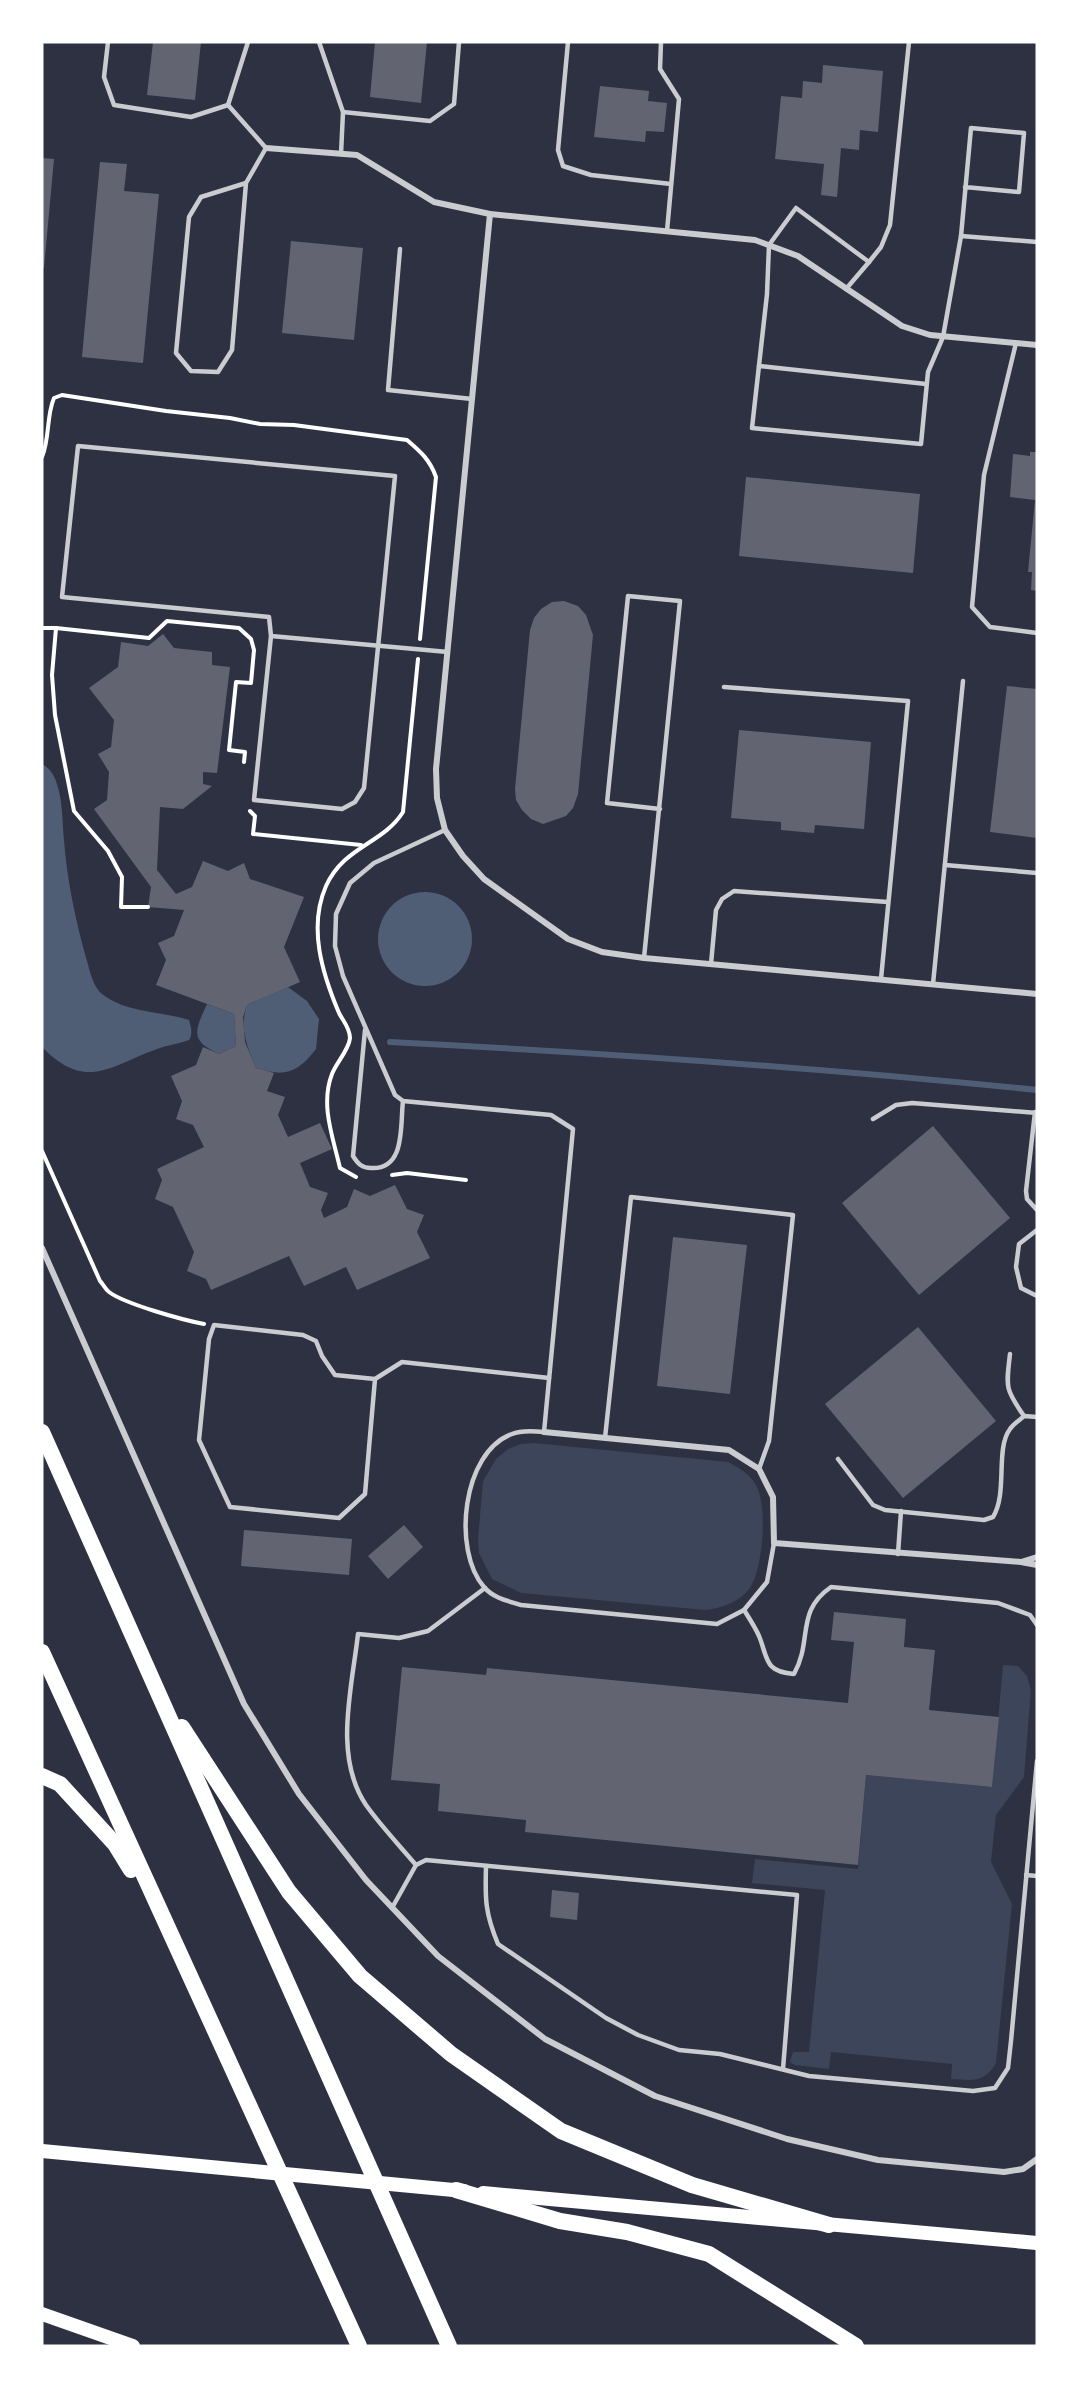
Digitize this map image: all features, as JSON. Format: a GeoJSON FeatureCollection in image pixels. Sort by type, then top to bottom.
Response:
{"type":"FeatureCollection","features":[{"type":"Feature","properties":{"kind":"highway"},"geometry":{"type":"LineString","coordinates":[[42,1432],[449,2346]]}},
{"type":"Feature","properties":{"kind":"highway"},"geometry":{"type":"LineString","coordinates":[[42,1652],[359,2346]]}},
{"type":"Feature","properties":{"kind":"highway"},"geometry":{"type":"LineString","coordinates":[[152,1681],[289,1892],[360,1976],[451,2054],[561,2131],[692,2184],[829,2225]]}},
{"type":"Feature","properties":{"kind":"highway"},"geometry":{"type":"LineString","coordinates":[[42,1776],[60,1784],[115,1844],[162,1916]]}},
{"type":"Feature","properties":{"kind":"highway"},"geometry":{"type":"LineString","coordinates":[[456,2190],[560,2221],[627,2232],[709,2254],[856,2346]]}},
{"type":"Feature","properties":{"kind":"main road"},"geometry":{"type":"LineString","coordinates":[[42,2151],[1037,2243]]}},
{"type":"Feature","properties":{"kind":"main road"},"geometry":{"type":"LineString","coordinates":[[42,2314],[134,2346]]}},
{"type":"Feature","properties":{"kind":"street"},"geometry":{"type":"LineString","coordinates":[[266,148],[357,155],[434,202],[490,214],[755,240],[798,256],[902,327],[943,337],[1037,345]]}},
{"type":"Feature","properties":{"kind":"street"},"geometry":{"type":"LineString","coordinates":[[490,214],[436,769],[437,798],[445,830],[463,856],[484,879],[568,939],[602,952],[644,958],[1037,994]]}},
{"type":"Feature","properties":{"kind":"street"},"geometry":{"type":"LineString","coordinates":[[42,1248],[244,1704],[299,1794],[366,1880],[438,1956],[545,2039],[654,2096],[787,2139],[878,2160],[1004,2172],[1023,2169],[1037,2159]]}},
{"type":"Feature","properties":{"kind":"street"},"geometry":{"type":"LineString","coordinates":[[544,1432],[729,1450],[759,1469],[773,1497],[774,1543],[1037,1565]]}},
{"type":"Feature","properties":{"kind":"street"},"geometry":{"type":"LineString","coordinates":[[1021,1562],[1037,1557]]}},
{"type":"Feature","properties":{"kind":"lane"},"geometry":{"type":"LineString","coordinates":[[108,42],[104,77],[114,105],[191,117],[228,105]]}},
{"type":"Feature","properties":{"kind":"lane"},"geometry":{"type":"LineString","coordinates":[[228,105],[248,42]]}},
{"type":"Feature","properties":{"kind":"lane"},"geometry":{"type":"LineString","coordinates":[[319,42],[343,112],[341,154]]}},
{"type":"Feature","properties":{"kind":"lane"},"geometry":{"type":"LineString","coordinates":[[343,112],[430,121],[454,104],[459,42]]}},
{"type":"Feature","properties":{"kind":"lane"},"geometry":{"type":"LineString","coordinates":[[568,42],[558,150],[563,166],[591,175],[671,184]]}},
{"type":"Feature","properties":{"kind":"lane"},"geometry":{"type":"LineString","coordinates":[[661,42],[660,69],[679,99],[667,231]]}},
{"type":"Feature","properties":{"kind":"lane"},"geometry":{"type":"LineString","coordinates":[[846,289],[881,247],[890,225],[909,42]]}},
{"type":"Feature","properties":{"kind":"lane"},"geometry":{"type":"LineString","coordinates":[[228,105],[266,148],[246,183],[232,350],[218,372],[191,370],[176,352],[189,217],[201,197],[246,183]]}},
{"type":"Feature","properties":{"kind":"lane"},"geometry":{"type":"LineString","coordinates":[[869,262],[796,208],[769,245],[767,294],[752,428],[921,444],[928,372],[943,337],[961,236],[965,187],[971,128],[1024,133],[1019,192],[965,187]]}},
{"type":"Feature","properties":{"kind":"lane"},"geometry":{"type":"LineString","coordinates":[[961,236],[1037,242]]}},
{"type":"Feature","properties":{"kind":"lane"},"geometry":{"type":"LineString","coordinates":[[400,249],[388,390],[472,399]]}},
{"type":"Feature","properties":{"kind":"lane"},"geometry":{"type":"LineString","coordinates":[[1016,343],[984,475],[972,607],[990,627],[1037,633]]}},
{"type":"Feature","properties":{"kind":"lane"},"geometry":{"type":"LineString","coordinates":[[759,366],[926,384]]}},
{"type":"Feature","properties":{"kind":"lane"},"geometry":{"type":"LineString","coordinates":[[78,446],[395,477],[364,788],[355,802],[342,809],[254,800],[271,636],[268,617],[62,597],[78,446]]}},
{"type":"Feature","properties":{"kind":"lane"},"geometry":{"type":"LineString","coordinates":[[644,958],[660,809],[680,601],[628,596],[607,803],[660,809]]}},
{"type":"Feature","properties":{"kind":"lane"},"geometry":{"type":"LineString","coordinates":[[271,636],[448,652]]}},
{"type":"Feature","properties":{"kind":"lane"},"geometry":{"type":"LineString","coordinates":[[933,984],[963,681]]}},
{"type":"Feature","properties":{"kind":"lane"},"geometry":{"type":"LineString","coordinates":[[724,687],[908,701],[881,980]]}},
{"type":"Feature","properties":{"kind":"lane"},"geometry":{"type":"LineString","coordinates":[[445,830],[374,863],[350,884],[336,914],[335,946],[343,976],[365,1028],[395,1095],[403,1101],[551,1115],[573,1129],[544,1432],[512,1434],[494,1445],[480,1462],[473,1478],[469,1497],[466,1540],[475,1574],[485,1588],[501,1600],[521,1605],[717,1624],[744,1610],[767,1582],[774,1543]]}},
{"type":"Feature","properties":{"kind":"lane"},"geometry":{"type":"LineString","coordinates":[[945,865],[1037,873]]}},
{"type":"Feature","properties":{"kind":"lane"},"geometry":{"type":"LineString","coordinates":[[711,964],[716,910],[722,898],[734,891],[888,902]]}},
{"type":"Feature","properties":{"kind":"lane"},"geometry":{"type":"LineString","coordinates":[[365,1028],[353,1156],[358,1164],[365,1168],[379,1169],[389,1164],[398,1155],[403,1101]]}},
{"type":"Feature","properties":{"kind":"lane"},"geometry":{"type":"LineString","coordinates":[[873,1119],[896,1105],[912,1103],[1036,1113],[1026,1191],[1027,1198],[1037,1210]]}},
{"type":"Feature","properties":{"kind":"lane"},"geometry":{"type":"LineString","coordinates":[[605,1438],[631,1197],[793,1215],[769,1441],[759,1469]]}},
{"type":"Feature","properties":{"kind":"lane"},"geometry":{"type":"LineString","coordinates":[[1037,1230],[1019,1244],[1017,1267],[1021,1288],[1037,1296]]}},
{"type":"Feature","properties":{"kind":"lane"},"geometry":{"type":"LineString","coordinates":[[375,1379],[365,1494],[339,1518],[230,1507],[199,1440],[209,1340],[214,1325],[303,1335],[316,1341],[322,1356],[334,1374],[375,1379],[402,1362],[549,1378]]}},
{"type":"Feature","properties":{"kind":"lane"},"geometry":{"type":"LineString","coordinates":[[1010,1354],[1006,1384],[1008,1394],[1024,1416]]}},
{"type":"Feature","properties":{"kind":"lane"},"geometry":{"type":"LineString","coordinates":[[838,1460],[873,1505],[885,1510],[984,1520],[993,1517],[999,1507],[1005,1441],[1010,1430],[1024,1416],[1037,1417]]}},
{"type":"Feature","properties":{"kind":"lane"},"geometry":{"type":"LineString","coordinates":[[898,1554],[901,1511]]}},
{"type":"Feature","properties":{"kind":"lane"},"geometry":{"type":"LineString","coordinates":[[744,1610],[759,1635],[766,1661],[779,1673],[794,1674],[802,1659],[808,1614],[819,1596],[831,1587],[998,1603],[1030,1615],[1037,1625]]}},
{"type":"Feature","properties":{"kind":"lane"},"geometry":{"type":"LineString","coordinates":[[416,1865],[365,1803],[351,1770],[346,1732],[358,1634],[399,1638],[428,1631],[485,1588]]}},
{"type":"Feature","properties":{"kind":"lane"},"geometry":{"type":"LineString","coordinates":[[486,1866],[485,1905],[498,1944],[606,2018],[638,2035],[678,2050],[720,2054],[809,2076],[973,2091],[994,2088],[1008,2068],[1037,1761]]}},
{"type":"Feature","properties":{"kind":"lane"},"geometry":{"type":"LineString","coordinates":[[392,1908],[416,1865],[426,1860],[798,1895],[783,2069]]}},
{"type":"Feature","properties":{"kind":"lane"},"geometry":{"type":"LineString","coordinates":[[1026,1875],[1037,1876]]}},
{"type":"Feature","properties":{"kind":"path"},"geometry":{"type":"LineString","coordinates":[[42,457],[50,406],[54,398],[62,394],[260,424],[294,425],[407,440],[422,452],[431,464],[436,477],[403,812],[394,826],[362,845],[339,864],[326,885],[320,906],[317,934],[321,959],[340,1016],[348,1028],[350,1039],[328,1082],[326,1101],[328,1117],[340,1168],[350,1175],[365,1179]]}},
{"type":"Feature","properties":{"kind":"path"},"geometry":{"type":"LineString","coordinates":[[42,628],[149,638],[167,621],[239,628],[250,639],[254,650],[250,683],[236,682],[229,750],[245,752],[243,771]]}},
{"type":"Feature","properties":{"kind":"path"},"geometry":{"type":"LineString","coordinates":[[56,628],[52,675],[56,716],[74,811],[108,851],[122,877],[121,907],[148,907]]}},
{"type":"Feature","properties":{"kind":"path"},"geometry":{"type":"LineString","coordinates":[[248,808],[255,816],[253,834],[362,845]]}},
{"type":"Feature","properties":{"kind":"path"},"geometry":{"type":"LineString","coordinates":[[42,1151],[100,1281],[107,1291],[117,1297],[178,1318],[214,1325]]}},
{"type":"Feature","properties":{"kind":"path"},"geometry":{"type":"LineString","coordinates":[[385,1177],[407,1173],[466,1180]]}},
{"type":"Feature","properties":{"kind":"shaded area"},"geometry":{"type":"Polygon","coordinates":[[[42,764],[52,773],[58,788],[72,901],[96,987],[102,994],[122,1005],[189,1020],[191,1033],[189,1040],[157,1049],[112,1068],[85,1072],[72,1069],[58,1061],[42,1047],[42,764]]]}},
{"type":"Feature","properties":{"kind":"shaded area"},"geometry":{"type":"Polygon","coordinates":[[[425,892],[443,895],[458,906],[469,921],[472,939],[469,957],[458,972],[443,983],[425,986],[407,983],[392,972],[381,957],[378,939],[381,921],[392,906],[407,895],[425,892]]]}},
{"type":"Feature","properties":{"kind":"shaded area"},"geometry":{"type":"Polygon","coordinates":[[[288,987],[307,1001],[319,1019],[316,1049],[303,1064],[289,1071],[282,1073],[256,1068],[244,1029],[247,1005],[288,987]]]}},
{"type":"Feature","properties":{"kind":"shaded area"},"geometry":{"type":"Polygon","coordinates":[[[207,1004],[234,1014],[236,1046],[219,1054],[203,1044],[197,1034],[207,1004]]]}},
{"type":"Feature","properties":{"kind":"shaded area"},"geometry":{"type":"Polygon","coordinates":[[[534,1443],[728,1462],[740,1469],[756,1485],[762,1507],[761,1552],[750,1588],[729,1604],[705,1610],[521,1593],[492,1579],[479,1553],[483,1481],[496,1459],[508,1449],[521,1444],[534,1443]]]}},
{"type":"Feature","properties":{"kind":"shaded area"},"geometry":{"type":"Polygon","coordinates":[[[1003,1665],[1018,1666],[1027,1676],[1031,1690],[1024,1777],[996,1815],[991,1862],[1012,1904],[996,2063],[982,2078],[971,2080],[951,2079],[952,2064],[831,2052],[829,2069],[795,2065],[790,2062],[793,2052],[809,2052],[825,1890],[752,1883],[755,1859],[858,1869],[866,1775],[992,1787],[1003,1665]]]}},
{"type":"Feature","properties":{"kind":"building"},"geometry":{"type":"Polygon","coordinates":[[[153,42],[201,42],[195,100],[147,95],[153,42]]]}},
{"type":"Feature","properties":{"kind":"building"},"geometry":{"type":"Polygon","coordinates":[[[375,42],[427,42],[421,103],[370,97],[375,42]]]}},
{"type":"Feature","properties":{"kind":"building"},"geometry":{"type":"Polygon","coordinates":[[[823,65],[883,71],[878,132],[860,130],[859,150],[841,148],[837,197],[821,195],[824,164],[775,159],[781,96],[802,98],[803,81],[822,83],[823,65]]]}},
{"type":"Feature","properties":{"kind":"building"},"geometry":{"type":"Polygon","coordinates":[[[600,86],[649,91],[648,101],[667,103],[664,132],[646,131],[645,142],[594,137],[600,86]]]}},
{"type":"Feature","properties":{"kind":"building"},"geometry":{"type":"Polygon","coordinates":[[[42,158],[54,159],[44,268],[42,268],[42,158]]]}},
{"type":"Feature","properties":{"kind":"building"},"geometry":{"type":"Polygon","coordinates":[[[100,162],[127,164],[124,191],[159,194],[143,363],[82,357],[100,162]]]}},
{"type":"Feature","properties":{"kind":"building"},"geometry":{"type":"Polygon","coordinates":[[[291,241],[363,248],[354,340],[282,333],[291,241]]]}},
{"type":"Feature","properties":{"kind":"building"},"geometry":{"type":"Polygon","coordinates":[[[1030,452],[1037,452],[1037,591],[1031,590],[1032,572],[1028,572],[1035,500],[1010,497],[1013,454],[1030,456],[1030,452]]]}},
{"type":"Feature","properties":{"kind":"building"},"geometry":{"type":"Polygon","coordinates":[[[746,477],[920,494],[913,573],[739,556],[746,477]]]}},
{"type":"Feature","properties":{"kind":"building"},"geometry":{"type":"Polygon","coordinates":[[[564,601],[578,606],[586,615],[593,635],[578,794],[573,808],[566,816],[543,824],[531,819],[522,810],[516,800],[515,789],[530,630],[534,618],[541,609],[552,602],[564,601]]]}},
{"type":"Feature","properties":{"kind":"building"},"geometry":{"type":"Polygon","coordinates":[[[163,634],[174,648],[212,652],[212,665],[230,667],[217,773],[203,772],[203,784],[212,786],[183,809],[160,807],[157,870],[176,894],[192,887],[203,861],[228,871],[244,863],[250,879],[304,897],[284,947],[300,982],[247,1005],[243,1017],[245,1042],[256,1068],[274,1073],[267,1091],[285,1097],[278,1115],[288,1137],[320,1123],[332,1149],[300,1163],[310,1187],[328,1193],[321,1210],[324,1218],[347,1207],[354,1189],[370,1196],[395,1185],[407,1209],[424,1215],[417,1232],[430,1258],[357,1290],[346,1267],[304,1286],[289,1256],[211,1290],[206,1279],[187,1271],[194,1252],[173,1207],[155,1199],[162,1180],[157,1169],[204,1147],[193,1125],[176,1119],[182,1101],[171,1076],[196,1065],[203,1047],[219,1054],[236,1046],[234,1014],[156,985],[166,960],[158,943],[174,936],[184,910],[148,907],[151,887],[94,809],[107,800],[109,772],[98,754],[111,747],[114,720],[89,688],[118,667],[121,642],[148,646],[163,634]]]}},
{"type":"Feature","properties":{"kind":"building"},"geometry":{"type":"Polygon","coordinates":[[[1007,686],[1037,689],[1037,838],[990,832],[1007,686]]]}},
{"type":"Feature","properties":{"kind":"building"},"geometry":{"type":"Polygon","coordinates":[[[739,730],[871,742],[864,829],[815,825],[814,833],[781,830],[781,822],[731,818],[739,730]]]}},
{"type":"Feature","properties":{"kind":"building"},"geometry":{"type":"Polygon","coordinates":[[[933,1126],[1010,1218],[919,1295],[842,1203],[933,1126]]]}},
{"type":"Feature","properties":{"kind":"building"},"geometry":{"type":"Polygon","coordinates":[[[673,1237],[747,1245],[730,1394],[657,1386],[673,1237]]]}},
{"type":"Feature","properties":{"kind":"building"},"geometry":{"type":"Polygon","coordinates":[[[918,1327],[996,1421],[903,1498],[825,1404],[918,1327]]]}},
{"type":"Feature","properties":{"kind":"building"},"geometry":{"type":"Polygon","coordinates":[[[404,1525],[423,1547],[388,1579],[368,1556],[404,1525]]]}},
{"type":"Feature","properties":{"kind":"building"},"geometry":{"type":"Polygon","coordinates":[[[244,1530],[352,1539],[349,1575],[241,1566],[244,1530]]]}},
{"type":"Feature","properties":{"kind":"building"},"geometry":{"type":"Polygon","coordinates":[[[834,1612],[906,1619],[904,1647],[935,1650],[929,1710],[999,1717],[992,1787],[866,1775],[858,1865],[525,1832],[526,1820],[438,1811],[440,1784],[391,1780],[402,1667],[486,1675],[487,1668],[848,1703],[854,1642],[831,1640],[834,1612]]]}},
{"type":"Feature","properties":{"kind":"building"},"geometry":{"type":"Polygon","coordinates":[[[552,1890],[579,1893],[577,1920],[550,1917],[552,1890]]]}},
{"type":"Feature","properties":{"kind":"waterway"},"geometry":{"type":"LineString","coordinates":[[390,1042],[714,1062],[1037,1090]]}}]}
